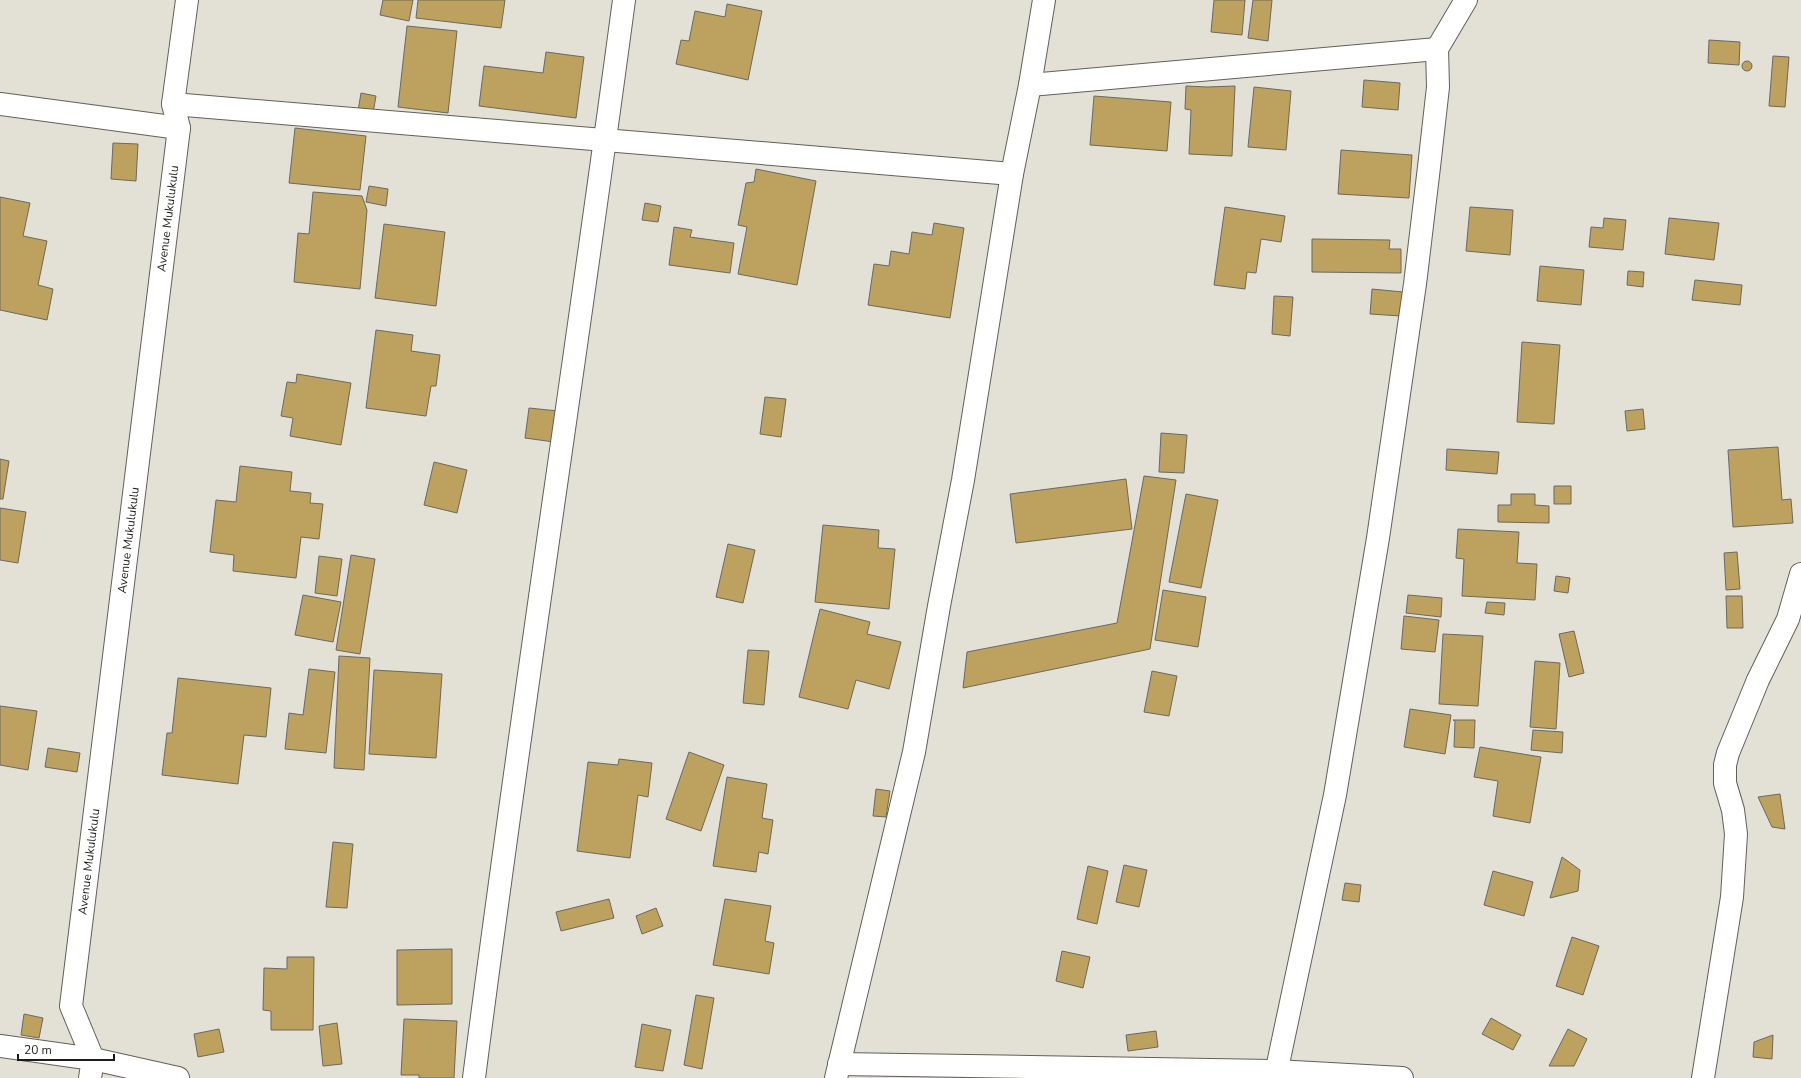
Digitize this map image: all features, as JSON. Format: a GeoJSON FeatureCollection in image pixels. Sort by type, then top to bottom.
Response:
{"type":"FeatureCollection","features":[{"type":"Feature","properties":{"kind":"street","name":"Avenue Mukulukulu"},"geometry":{"type":"LineString","coordinates":[[91,1068],[71,1006],[179,128],[173,104],[187,0]]}},
{"type":"Feature","properties":{"kind":"street"},"geometry":{"type":"LineString","coordinates":[[474,1078],[523,711],[606,140],[624,0]]}},
{"type":"Feature","properties":{"kind":"street"},"geometry":{"type":"LineString","coordinates":[[1044,0],[1030,85],[1012,174],[963,480],[939,606],[914,752],[837,1071],[1275,1074],[1402,1078]]}},
{"type":"Feature","properties":{"kind":"street"},"geometry":{"type":"LineString","coordinates":[[1275,1074],[1335,796],[1379,530],[1415,284],[1438,87],[1437,49],[1466,0]]}},
{"type":"Feature","properties":{"kind":"street"},"geometry":{"type":"LineString","coordinates":[[1030,85],[1437,49]]}},
{"type":"Feature","properties":{"kind":"street"},"geometry":{"type":"LineString","coordinates":[[0,104],[179,128]]}},
{"type":"Feature","properties":{"kind":"street"},"geometry":{"type":"LineString","coordinates":[[173,104],[1012,174]]}},
{"type":"Feature","properties":{"kind":"street"},"geometry":{"type":"LineString","coordinates":[[1703,1078],[1732,897],[1735,820],[1725,783],[1725,765],[1728,753],[1758,680],[1788,619],[1801,574]]}},
{"type":"Feature","properties":{"kind":"street"},"geometry":{"type":"LineString","coordinates":[[0,1046],[91,1068],[178,1078]]}},
{"type":"Feature","properties":{"kind":"building"},"geometry":{"type":"Polygon","coordinates":[[[383,0],[413,0],[409,21],[380,15],[383,0]]]}},
{"type":"Feature","properties":{"kind":"building"},"geometry":{"type":"Polygon","coordinates":[[[418,0],[505,0],[501,28],[416,18],[418,0]]]}},
{"type":"Feature","properties":{"kind":"building"},"geometry":{"type":"Polygon","coordinates":[[[1214,0],[1245,0],[1242,35],[1211,32],[1214,0]]]}},
{"type":"Feature","properties":{"kind":"building"},"geometry":{"type":"Polygon","coordinates":[[[1253,0],[1272,0],[1268,41],[1248,38],[1253,0]]]}},
{"type":"Feature","properties":{"kind":"building"},"geometry":{"type":"Polygon","coordinates":[[[727,4],[762,11],[748,80],[676,64],[681,40],[689,41],[695,11],[725,17],[727,4]]]}},
{"type":"Feature","properties":{"kind":"building"},"geometry":{"type":"Polygon","coordinates":[[[407,26],[457,31],[448,113],[398,107],[407,26]]]}},
{"type":"Feature","properties":{"kind":"building"},"geometry":{"type":"Polygon","coordinates":[[[1709,40],[1740,42],[1739,65],[1708,63],[1709,40]]]}},
{"type":"Feature","properties":{"kind":"building"},"geometry":{"type":"Polygon","coordinates":[[[546,52],[584,57],[576,118],[479,106],[484,66],[543,73],[546,52]]]}},
{"type":"Feature","properties":{"kind":"building"},"geometry":{"type":"Polygon","coordinates":[[[1773,56],[1789,57],[1785,107],[1769,106],[1773,56]]]}},
{"type":"Feature","properties":{"kind":"building"},"geometry":{"type":"Polygon","coordinates":[[[1745,61],[1749,61],[1751,62],[1751,70],[1745,71],[1742,68],[1742,64],[1745,61]]]}},
{"type":"Feature","properties":{"kind":"building"},"geometry":{"type":"Polygon","coordinates":[[[1364,80],[1400,83],[1398,110],[1362,107],[1364,80]]]}},
{"type":"Feature","properties":{"kind":"building"},"geometry":{"type":"Polygon","coordinates":[[[1186,86],[1235,86],[1232,156],[1189,154],[1191,110],[1185,109],[1186,86]]]}},
{"type":"Feature","properties":{"kind":"building"},"geometry":{"type":"Polygon","coordinates":[[[1254,87],[1291,91],[1286,150],[1248,147],[1254,87]]]}},
{"type":"Feature","properties":{"kind":"building"},"geometry":{"type":"Polygon","coordinates":[[[361,93],[376,96],[373,113],[358,111],[361,93]]]}},
{"type":"Feature","properties":{"kind":"building"},"geometry":{"type":"Polygon","coordinates":[[[1094,96],[1171,102],[1167,151],[1090,145],[1094,96]]]}},
{"type":"Feature","properties":{"kind":"building"},"geometry":{"type":"Polygon","coordinates":[[[295,128],[366,136],[360,190],[289,183],[295,128]]]}},
{"type":"Feature","properties":{"kind":"building"},"geometry":{"type":"Polygon","coordinates":[[[113,143],[138,144],[136,181],[111,179],[113,143]]]}},
{"type":"Feature","properties":{"kind":"building"},"geometry":{"type":"Polygon","coordinates":[[[1341,150],[1412,155],[1409,198],[1338,194],[1341,150]]]}},
{"type":"Feature","properties":{"kind":"building"},"geometry":{"type":"Polygon","coordinates":[[[756,169],[816,181],[797,285],[738,274],[747,227],[738,225],[746,183],[754,182],[756,169]]]}},
{"type":"Feature","properties":{"kind":"building"},"geometry":{"type":"Polygon","coordinates":[[[369,186],[388,189],[386,206],[366,202],[369,186]]]}},
{"type":"Feature","properties":{"kind":"building"},"geometry":{"type":"Polygon","coordinates":[[[313,192],[362,196],[367,210],[360,289],[294,282],[298,233],[309,234],[313,192]]]}},
{"type":"Feature","properties":{"kind":"building"},"geometry":{"type":"Polygon","coordinates":[[[0,197],[30,203],[23,236],[47,241],[38,285],[53,289],[47,320],[0,310],[0,197]]]}},
{"type":"Feature","properties":{"kind":"building"},"geometry":{"type":"Polygon","coordinates":[[[645,203],[661,206],[658,222],[642,220],[645,203]]]}},
{"type":"Feature","properties":{"kind":"building"},"geometry":{"type":"Polygon","coordinates":[[[1225,207],[1285,216],[1281,242],[1261,239],[1256,273],[1247,272],[1245,289],[1214,285],[1225,207]]]}},
{"type":"Feature","properties":{"kind":"building"},"geometry":{"type":"Polygon","coordinates":[[[1470,207],[1513,210],[1510,255],[1466,251],[1470,207]]]}},
{"type":"Feature","properties":{"kind":"building"},"geometry":{"type":"Polygon","coordinates":[[[1604,218],[1626,220],[1623,250],[1589,247],[1591,227],[1603,228],[1604,218]]]}},
{"type":"Feature","properties":{"kind":"building"},"geometry":{"type":"Polygon","coordinates":[[[1669,218],[1719,223],[1714,260],[1665,254],[1669,218]]]}},
{"type":"Feature","properties":{"kind":"building"},"geometry":{"type":"Polygon","coordinates":[[[934,223],[964,228],[950,318],[868,305],[874,264],[889,266],[891,251],[909,254],[912,232],[932,235],[934,223]]]}},
{"type":"Feature","properties":{"kind":"building"},"geometry":{"type":"Polygon","coordinates":[[[384,224],[445,232],[436,306],[375,298],[384,224]]]}},
{"type":"Feature","properties":{"kind":"building"},"geometry":{"type":"Polygon","coordinates":[[[674,227],[692,230],[690,237],[734,243],[730,273],[669,265],[674,227]]]}},
{"type":"Feature","properties":{"kind":"building"},"geometry":{"type":"Polygon","coordinates":[[[1312,239],[1390,240],[1389,249],[1401,249],[1401,273],[1312,272],[1312,239]]]}},
{"type":"Feature","properties":{"kind":"building"},"geometry":{"type":"Polygon","coordinates":[[[1540,266],[1584,270],[1581,305],[1537,301],[1540,266]]]}},
{"type":"Feature","properties":{"kind":"building"},"geometry":{"type":"Polygon","coordinates":[[[1628,271],[1644,272],[1643,287],[1627,285],[1628,271]]]}},
{"type":"Feature","properties":{"kind":"building"},"geometry":{"type":"Polygon","coordinates":[[[1695,280],[1742,285],[1740,305],[1692,300],[1695,280]]]}},
{"type":"Feature","properties":{"kind":"building"},"geometry":{"type":"Polygon","coordinates":[[[1372,289],[1403,292],[1401,316],[1370,314],[1372,289]]]}},
{"type":"Feature","properties":{"kind":"building"},"geometry":{"type":"Polygon","coordinates":[[[1274,296],[1293,297],[1290,336],[1272,334],[1274,296]]]}},
{"type":"Feature","properties":{"kind":"building"},"geometry":{"type":"Polygon","coordinates":[[[376,330],[413,335],[411,351],[440,355],[436,386],[431,386],[426,416],[366,408],[376,330]]]}},
{"type":"Feature","properties":{"kind":"building"},"geometry":{"type":"Polygon","coordinates":[[[1522,342],[1560,345],[1554,424],[1517,422],[1522,342]]]}},
{"type":"Feature","properties":{"kind":"building"},"geometry":{"type":"Polygon","coordinates":[[[297,374],[351,383],[341,445],[290,436],[293,418],[281,416],[287,382],[296,383],[297,374]]]}},
{"type":"Feature","properties":{"kind":"building"},"geometry":{"type":"Polygon","coordinates":[[[765,397],[786,399],[781,437],[760,434],[765,397]]]}},
{"type":"Feature","properties":{"kind":"building"},"geometry":{"type":"Polygon","coordinates":[[[529,408],[558,411],[554,442],[525,438],[529,408]]]}},
{"type":"Feature","properties":{"kind":"building"},"geometry":{"type":"Polygon","coordinates":[[[1643,409],[1645,429],[1627,431],[1625,411],[1643,409]]]}},
{"type":"Feature","properties":{"kind":"building"},"geometry":{"type":"Polygon","coordinates":[[[1161,433],[1187,435],[1184,473],[1159,472],[1161,433]]]}},
{"type":"Feature","properties":{"kind":"building"},"geometry":{"type":"Polygon","coordinates":[[[1778,447],[1782,500],[1791,499],[1793,523],[1733,527],[1728,450],[1778,447]]]}},
{"type":"Feature","properties":{"kind":"building"},"geometry":{"type":"Polygon","coordinates":[[[1447,449],[1499,452],[1497,474],[1446,470],[1447,449]]]}},
{"type":"Feature","properties":{"kind":"building"},"geometry":{"type":"Polygon","coordinates":[[[0,459],[9,461],[3,499],[0,499],[0,459]]]}},
{"type":"Feature","properties":{"kind":"building"},"geometry":{"type":"Polygon","coordinates":[[[434,462],[467,470],[457,513],[424,505],[434,462]]]}},
{"type":"Feature","properties":{"kind":"building"},"geometry":{"type":"Polygon","coordinates":[[[240,466],[292,472],[290,491],[311,493],[310,503],[323,504],[319,539],[301,537],[296,578],[233,571],[234,555],[210,552],[216,500],[236,502],[240,466]]]}},
{"type":"Feature","properties":{"kind":"building"},"geometry":{"type":"Polygon","coordinates":[[[1144,476],[1176,480],[1150,649],[963,688],[967,652],[1117,623],[1144,476]]]}},
{"type":"Feature","properties":{"kind":"building"},"geometry":{"type":"Polygon","coordinates":[[[1126,479],[1132,529],[1016,543],[1010,494],[1126,479]]]}},
{"type":"Feature","properties":{"kind":"building"},"geometry":{"type":"Polygon","coordinates":[[[1554,486],[1571,486],[1571,504],[1554,504],[1554,486]]]}},
{"type":"Feature","properties":{"kind":"building"},"geometry":{"type":"Polygon","coordinates":[[[1186,494],[1218,500],[1201,588],[1169,582],[1186,494]]]}},
{"type":"Feature","properties":{"kind":"building"},"geometry":{"type":"Polygon","coordinates":[[[1511,494],[1535,494],[1535,505],[1549,506],[1549,523],[1498,522],[1498,505],[1511,505],[1511,494]]]}},
{"type":"Feature","properties":{"kind":"building"},"geometry":{"type":"Polygon","coordinates":[[[0,508],[26,512],[18,563],[0,560],[0,508]]]}},
{"type":"Feature","properties":{"kind":"building"},"geometry":{"type":"Polygon","coordinates":[[[823,525],[879,530],[878,548],[895,549],[889,609],[815,602],[823,525]]]}},
{"type":"Feature","properties":{"kind":"building"},"geometry":{"type":"Polygon","coordinates":[[[1458,529],[1519,532],[1517,563],[1537,564],[1535,600],[1462,596],[1464,559],[1456,558],[1458,529]]]}},
{"type":"Feature","properties":{"kind":"building"},"geometry":{"type":"Polygon","coordinates":[[[728,544],[755,550],[743,603],[716,597],[728,544]]]}},
{"type":"Feature","properties":{"kind":"building"},"geometry":{"type":"Polygon","coordinates":[[[1737,552],[1740,589],[1726,590],[1724,553],[1737,552]]]}},
{"type":"Feature","properties":{"kind":"building"},"geometry":{"type":"Polygon","coordinates":[[[351,555],[375,559],[360,654],[336,650],[351,555]]]}},
{"type":"Feature","properties":{"kind":"building"},"geometry":{"type":"Polygon","coordinates":[[[319,556],[342,559],[337,596],[315,593],[319,556]]]}},
{"type":"Feature","properties":{"kind":"building"},"geometry":{"type":"Polygon","coordinates":[[[1556,576],[1570,578],[1568,593],[1554,591],[1556,576]]]}},
{"type":"Feature","properties":{"kind":"building"},"geometry":{"type":"Polygon","coordinates":[[[1163,590],[1206,597],[1198,647],[1155,640],[1163,590]]]}},
{"type":"Feature","properties":{"kind":"building"},"geometry":{"type":"Polygon","coordinates":[[[303,595],[341,602],[333,642],[295,635],[303,595]]]}},
{"type":"Feature","properties":{"kind":"building"},"geometry":{"type":"Polygon","coordinates":[[[1408,595],[1442,598],[1441,617],[1406,613],[1408,595]]]}},
{"type":"Feature","properties":{"kind":"building"},"geometry":{"type":"Polygon","coordinates":[[[1726,596],[1742,596],[1743,628],[1727,628],[1726,596]]]}},
{"type":"Feature","properties":{"kind":"building"},"geometry":{"type":"Polygon","coordinates":[[[1487,602],[1505,603],[1504,615],[1485,613],[1487,602]]]}},
{"type":"Feature","properties":{"kind":"building"},"geometry":{"type":"Polygon","coordinates":[[[820,609],[870,622],[867,634],[901,642],[889,689],[856,680],[848,709],[799,697],[820,609]]]}},
{"type":"Feature","properties":{"kind":"building"},"geometry":{"type":"Polygon","coordinates":[[[1404,616],[1439,620],[1435,652],[1401,649],[1404,616]]]}},
{"type":"Feature","properties":{"kind":"building"},"geometry":{"type":"Polygon","coordinates":[[[1574,631],[1584,673],[1569,677],[1559,634],[1574,631]]]}},
{"type":"Feature","properties":{"kind":"building"},"geometry":{"type":"Polygon","coordinates":[[[1443,634],[1483,636],[1478,706],[1439,704],[1443,634]]]}},
{"type":"Feature","properties":{"kind":"building"},"geometry":{"type":"Polygon","coordinates":[[[748,650],[769,651],[764,705],[743,703],[748,650]]]}},
{"type":"Feature","properties":{"kind":"building"},"geometry":{"type":"Polygon","coordinates":[[[339,656],[370,658],[364,770],[334,768],[339,656]]]}},
{"type":"Feature","properties":{"kind":"building"},"geometry":{"type":"Polygon","coordinates":[[[1535,661],[1560,663],[1556,729],[1530,727],[1535,661]]]}},
{"type":"Feature","properties":{"kind":"building"},"geometry":{"type":"Polygon","coordinates":[[[309,669],[335,672],[326,753],[285,749],[289,713],[303,715],[309,669]]]}},
{"type":"Feature","properties":{"kind":"building"},"geometry":{"type":"Polygon","coordinates":[[[374,670],[442,674],[436,758],[369,754],[374,670]]]}},
{"type":"Feature","properties":{"kind":"building"},"geometry":{"type":"Polygon","coordinates":[[[1152,671],[1177,676],[1169,716],[1144,712],[1152,671]]]}},
{"type":"Feature","properties":{"kind":"building"},"geometry":{"type":"Polygon","coordinates":[[[178,678],[271,688],[266,737],[244,735],[238,784],[162,775],[167,733],[172,733],[178,678]]]}},
{"type":"Feature","properties":{"kind":"building"},"geometry":{"type":"Polygon","coordinates":[[[0,706],[37,711],[28,770],[0,765],[0,706]]]}},
{"type":"Feature","properties":{"kind":"building"},"geometry":{"type":"Polygon","coordinates":[[[1410,709],[1451,715],[1445,754],[1404,747],[1410,709]]]}},
{"type":"Feature","properties":{"kind":"building"},"geometry":{"type":"Polygon","coordinates":[[[1453,720],[1475,720],[1474,748],[1454,747],[1455,721],[1453,720]]]}},
{"type":"Feature","properties":{"kind":"building"},"geometry":{"type":"Polygon","coordinates":[[[1533,730],[1563,732],[1562,753],[1531,750],[1533,730]]]}},
{"type":"Feature","properties":{"kind":"building"},"geometry":{"type":"Polygon","coordinates":[[[1480,747],[1541,757],[1530,823],[1493,816],[1498,781],[1474,777],[1480,747]]]}},
{"type":"Feature","properties":{"kind":"building"},"geometry":{"type":"Polygon","coordinates":[[[48,748],[80,753],[77,772],[45,767],[48,748]]]}},
{"type":"Feature","properties":{"kind":"building"},"geometry":{"type":"Polygon","coordinates":[[[689,752],[724,765],[701,831],[666,819],[689,752]]]}},
{"type":"Feature","properties":{"kind":"building"},"geometry":{"type":"Polygon","coordinates":[[[619,759],[652,763],[648,797],[638,795],[630,858],[577,851],[588,762],[618,765],[619,759]]]}},
{"type":"Feature","properties":{"kind":"building"},"geometry":{"type":"Polygon","coordinates":[[[727,777],[767,784],[762,818],[773,820],[768,854],[759,852],[756,872],[713,866],[727,777]]]}},
{"type":"Feature","properties":{"kind":"building"},"geometry":{"type":"Polygon","coordinates":[[[876,789],[890,791],[886,817],[873,816],[876,789]]]}},
{"type":"Feature","properties":{"kind":"building"},"geometry":{"type":"Polygon","coordinates":[[[1780,794],[1785,829],[1772,827],[1758,797],[1780,794]]]}},
{"type":"Feature","properties":{"kind":"building"},"geometry":{"type":"Polygon","coordinates":[[[333,842],[353,844],[347,908],[326,907],[333,842]]]}},
{"type":"Feature","properties":{"kind":"building"},"geometry":{"type":"Polygon","coordinates":[[[1562,857],[1580,870],[1578,891],[1550,898],[1562,857]]]}},
{"type":"Feature","properties":{"kind":"building"},"geometry":{"type":"Polygon","coordinates":[[[1124,865],[1147,870],[1139,907],[1116,902],[1124,865]]]}},
{"type":"Feature","properties":{"kind":"building"},"geometry":{"type":"Polygon","coordinates":[[[1088,866],[1108,871],[1097,924],[1077,919],[1088,866]]]}},
{"type":"Feature","properties":{"kind":"building"},"geometry":{"type":"Polygon","coordinates":[[[1493,871],[1533,882],[1524,916],[1484,905],[1493,871]]]}},
{"type":"Feature","properties":{"kind":"building"},"geometry":{"type":"Polygon","coordinates":[[[1345,883],[1361,885],[1359,902],[1342,900],[1345,883]]]}},
{"type":"Feature","properties":{"kind":"building"},"geometry":{"type":"Polygon","coordinates":[[[609,899],[614,918],[561,931],[556,912],[609,899]]]}},
{"type":"Feature","properties":{"kind":"building"},"geometry":{"type":"Polygon","coordinates":[[[725,899],[771,906],[765,941],[774,943],[769,974],[713,965],[725,899]]]}},
{"type":"Feature","properties":{"kind":"building"},"geometry":{"type":"Polygon","coordinates":[[[656,908],[663,926],[642,934],[636,916],[656,908]]]}},
{"type":"Feature","properties":{"kind":"building"},"geometry":{"type":"Polygon","coordinates":[[[1572,937],[1599,946],[1583,995],[1556,986],[1572,937]]]}},
{"type":"Feature","properties":{"kind":"building"},"geometry":{"type":"Polygon","coordinates":[[[452,949],[452,1004],[397,1005],[397,950],[452,949]]]}},
{"type":"Feature","properties":{"kind":"building"},"geometry":{"type":"Polygon","coordinates":[[[1062,951],[1090,957],[1083,988],[1056,981],[1062,951]]]}},
{"type":"Feature","properties":{"kind":"building"},"geometry":{"type":"Polygon","coordinates":[[[287,957],[314,957],[313,1030],[271,1030],[271,1011],[263,1010],[264,968],[287,969],[287,957]]]}},
{"type":"Feature","properties":{"kind":"building"},"geometry":{"type":"Polygon","coordinates":[[[696,995],[714,998],[702,1069],[684,1065],[696,995]]]}},
{"type":"Feature","properties":{"kind":"building"},"geometry":{"type":"Polygon","coordinates":[[[24,1014],[43,1018],[39,1038],[21,1035],[24,1014]]]}},
{"type":"Feature","properties":{"kind":"building"},"geometry":{"type":"Polygon","coordinates":[[[1491,1018],[1521,1035],[1513,1050],[1482,1034],[1491,1018]]]}},
{"type":"Feature","properties":{"kind":"building"},"geometry":{"type":"Polygon","coordinates":[[[404,1019],[457,1021],[454,1078],[419,1078],[419,1075],[401,1075],[404,1019]]]}},
{"type":"Feature","properties":{"kind":"building"},"geometry":{"type":"Polygon","coordinates":[[[337,1023],[342,1064],[323,1066],[319,1026],[337,1023]]]}},
{"type":"Feature","properties":{"kind":"building"},"geometry":{"type":"Polygon","coordinates":[[[642,1024],[671,1030],[663,1071],[635,1067],[642,1024]]]}},
{"type":"Feature","properties":{"kind":"building"},"geometry":{"type":"Polygon","coordinates":[[[219,1029],[224,1052],[198,1057],[194,1034],[219,1029]]]}},
{"type":"Feature","properties":{"kind":"building"},"geometry":{"type":"Polygon","coordinates":[[[1568,1029],[1587,1039],[1574,1066],[1549,1066],[1568,1029]]]}},
{"type":"Feature","properties":{"kind":"building"},"geometry":{"type":"Polygon","coordinates":[[[1156,1031],[1158,1047],[1128,1051],[1126,1035],[1156,1031]]]}},
{"type":"Feature","properties":{"kind":"building"},"geometry":{"type":"Polygon","coordinates":[[[1773,1035],[1772,1059],[1753,1057],[1754,1042],[1773,1035]]]}}]}
